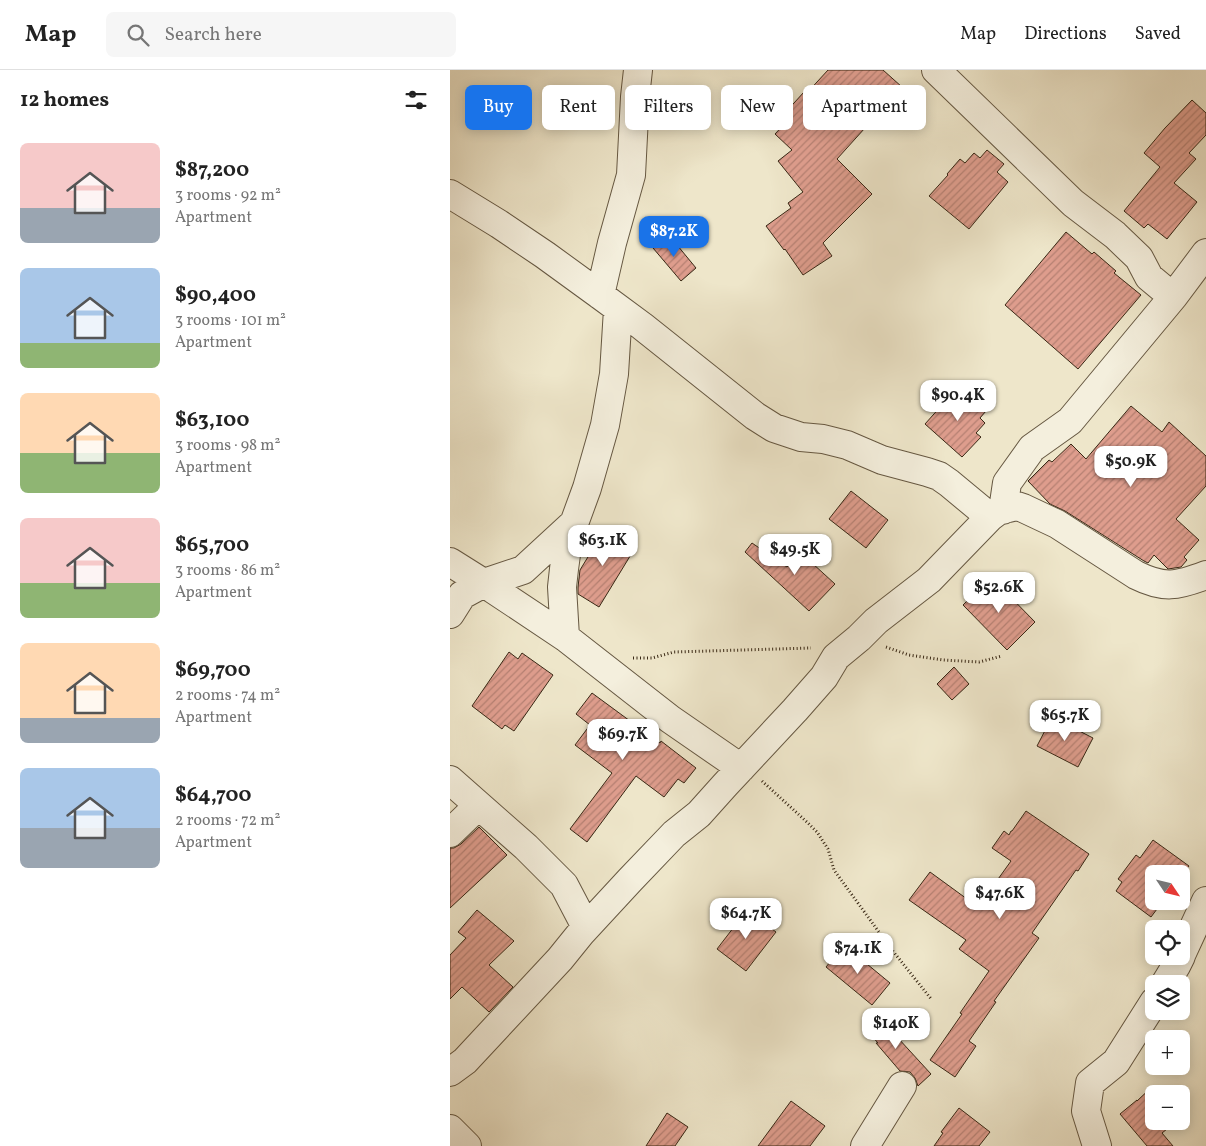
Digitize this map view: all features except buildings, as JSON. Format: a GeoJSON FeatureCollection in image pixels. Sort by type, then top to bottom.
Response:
{"type":"FeatureCollection","features":[{"type":"Feature","properties":{"kind":"street"},"geometry":{"type":"LineString","coordinates":[[564,637],[562,587],[568,540],[587,488],[605,425],[614,374],[609,302],[612,243],[631,174],[638,70]]}},
{"type":"Feature","properties":{"kind":"street"},"geometry":{"type":"LineString","coordinates":[[936,70],[1073,203],[1115,235],[1139,258],[1149,277],[1174,298]]}},
{"type":"Feature","properties":{"kind":"street"},"geometry":{"type":"LineString","coordinates":[[450,194],[515,234],[642,326],[755,416],[774,428],[801,437],[823,439],[847,445],[882,460],[939,476],[996,513]]}},
{"type":"Feature","properties":{"kind":"street"},"geometry":{"type":"LineString","coordinates":[[996,513],[1006,483],[1032,448],[1070,422],[1174,298],[1206,253]]}},
{"type":"Feature","properties":{"kind":"street"},"geometry":{"type":"LineString","coordinates":[[450,1072],[472,1054],[560,959],[586,927],[674,834],[699,814],[824,677],[836,657],[859,638],[876,620],[929,580],[996,513],[1017,506],[1023,508],[1056,524],[1148,581],[1169,585],[1185,583],[1206,575]]}},
{"type":"Feature","properties":{"kind":"street"},"geometry":{"type":"LineString","coordinates":[[450,614],[462,595],[484,583],[523,570],[574,524]]}},
{"type":"Feature","properties":{"kind":"street"},"geometry":{"type":"LineString","coordinates":[[450,562],[564,637],[670,719],[741,768]]}},
{"type":"Feature","properties":{"kind":"street"},"geometry":{"type":"LineString","coordinates":[[450,780],[526,847],[564,885],[586,927]]}},
{"type":"Feature","properties":{"kind":"street"},"geometry":{"type":"LineString","coordinates":[[450,833],[478,806]]}},
{"type":"Feature","properties":{"kind":"street"},"geometry":{"type":"LineString","coordinates":[[1190,936],[1206,901]]}},
{"type":"Feature","properties":{"kind":"street"},"geometry":{"type":"LineString","coordinates":[[1097,1146],[1086,1111],[1090,1083],[1116,1062],[1145,1016]]}},
{"type":"Feature","properties":{"kind":"street"},"geometry":{"type":"LineString","coordinates":[[865,1146],[902,1086]]}},
{"type":"Feature","properties":{"kind":"street"},"geometry":{"type":"LineString","coordinates":[[450,1129],[467,1146]]}},
{"type":"Feature","properties":{"kind":"path"},"geometry":{"type":"LineString","coordinates":[[859,638],[909,655],[942,660],[979,662],[1002,656]]}},
{"type":"Feature","properties":{"kind":"path"},"geometry":{"type":"LineString","coordinates":[[590,657],[652,658],[674,652],[814,648]]}},
{"type":"Feature","properties":{"kind":"path"},"geometry":{"type":"LineString","coordinates":[[741,768],[763,782],[817,832],[828,849],[834,870],[892,950],[932,1000]]}}]}
